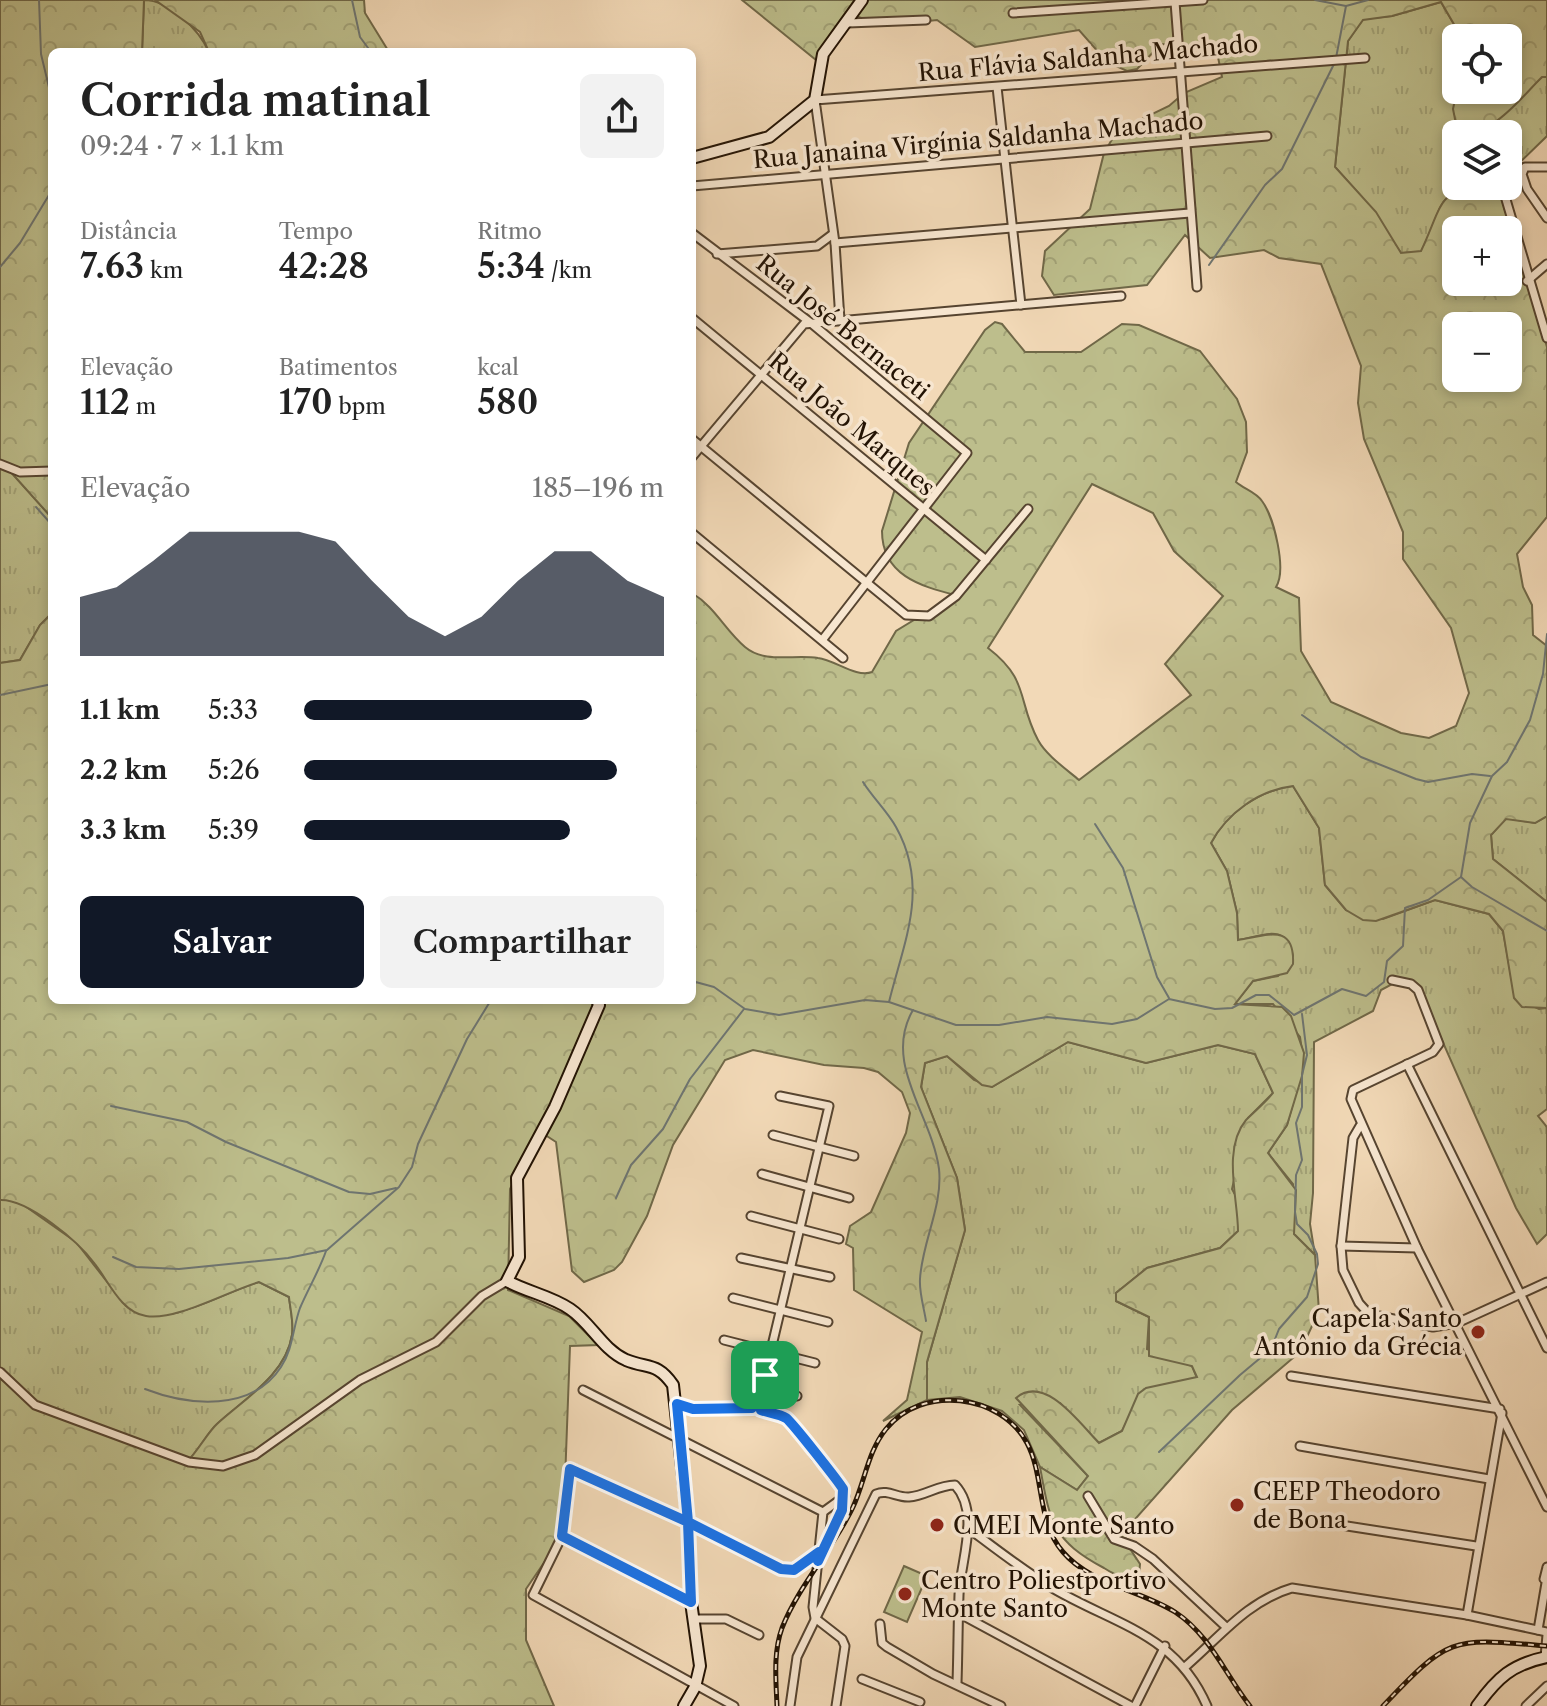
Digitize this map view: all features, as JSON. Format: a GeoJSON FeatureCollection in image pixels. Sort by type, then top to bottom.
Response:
{"type":"FeatureCollection","features":[{"type":"Feature","properties":{"kind":"street"},"geometry":{"type":"LineString","coordinates":[[840,320],[834,238],[815,100],[823,54],[862,0]]}},
{"type":"Feature","properties":{"kind":"street"},"geometry":{"type":"LineString","coordinates":[[1013,13],[1203,0]]}},
{"type":"Feature","properties":{"kind":"street"},"geometry":{"type":"LineString","coordinates":[[1175,2],[1183,142],[1197,287]]}},
{"type":"Feature","properties":{"kind":"street"},"geometry":{"type":"LineString","coordinates":[[848,23],[926,20]]}},
{"type":"Feature","properties":{"kind":"street","name":"Rua Flávia Saldanha Machado"},"geometry":{"type":"LineString","coordinates":[[815,100],[1365,58]]}},
{"type":"Feature","properties":{"kind":"street"},"geometry":{"type":"LineString","coordinates":[[997,87],[1002,157],[1021,305]]}},
{"type":"Feature","properties":{"kind":"street"},"geometry":{"type":"LineString","coordinates":[[696,157],[769,137],[815,100]]}},
{"type":"Feature","properties":{"kind":"street","name":"Rua Janaina Virgínia Saldanha Machado"},"geometry":{"type":"LineString","coordinates":[[696,186],[1267,136]]}},
{"type":"Feature","properties":{"kind":"street"},"geometry":{"type":"LineString","coordinates":[[1547,167],[1525,167],[1522,174],[1527,189],[1547,218]]}},
{"type":"Feature","properties":{"kind":"street"},"geometry":{"type":"LineString","coordinates":[[1506,200],[1527,281],[1547,338]]}},
{"type":"Feature","properties":{"kind":"street"},"geometry":{"type":"LineString","coordinates":[[717,254],[817,246],[834,238],[1011,231],[1190,213]]}},
{"type":"Feature","properties":{"kind":"street","name":"Rua José Bernaceti"},"geometry":{"type":"LineString","coordinates":[[696,236],[811,323],[967,453],[923,509]]}},
{"type":"Feature","properties":{"kind":"street"},"geometry":{"type":"LineString","coordinates":[[1527,281],[1547,264]]}},
{"type":"Feature","properties":{"kind":"street"},"geometry":{"type":"LineString","coordinates":[[696,451],[799,328],[811,323],[1121,296]]}},
{"type":"Feature","properties":{"kind":"street","name":"Rua João Marques"},"geometry":{"type":"LineString","coordinates":[[696,321],[986,560]]}},
{"type":"Feature","properties":{"kind":"street"},"geometry":{"type":"LineString","coordinates":[[696,442],[906,615],[929,616],[956,596],[1028,509]]}},
{"type":"Feature","properties":{"kind":"street"},"geometry":{"type":"LineString","coordinates":[[0,464],[20,472],[48,471]]}},
{"type":"Feature","properties":{"kind":"street"},"geometry":{"type":"LineString","coordinates":[[823,639],[923,509]]}},
{"type":"Feature","properties":{"kind":"street"},"geometry":{"type":"LineString","coordinates":[[696,536],[843,658]]}},
{"type":"Feature","properties":{"kind":"street"},"geometry":{"type":"LineString","coordinates":[[1392,980],[1411,984],[1418,990],[1439,1044],[1433,1052],[1353,1090],[1351,1099],[1360,1126],[1417,1248],[1547,1507]]}},
{"type":"Feature","properties":{"kind":"street"},"geometry":{"type":"LineString","coordinates":[[0,1372],[35,1405],[178,1458],[223,1466],[255,1455],[360,1380],[436,1342],[482,1296],[507,1281],[519,1257],[517,1178],[574,1067],[599,1004]]}},
{"type":"Feature","properties":{"kind":"street"},"geometry":{"type":"LineString","coordinates":[[1407,1064],[1547,1348]]}},
{"type":"Feature","properties":{"kind":"street"},"geometry":{"type":"LineString","coordinates":[[757,1409],[829,1106],[780,1096]]}},
{"type":"Feature","properties":{"kind":"street"},"geometry":{"type":"LineString","coordinates":[[1360,1126],[1353,1138],[1341,1246],[1343,1270],[1359,1303],[1369,1314],[1433,1327],[1457,1323],[1547,1282]]}},
{"type":"Feature","properties":{"kind":"street"},"geometry":{"type":"LineString","coordinates":[[773,1135],[854,1156]]}},
{"type":"Feature","properties":{"kind":"street"},"geometry":{"type":"LineString","coordinates":[[762,1174],[849,1198]]}},
{"type":"Feature","properties":{"kind":"street"},"geometry":{"type":"LineString","coordinates":[[751,1216],[839,1239]]}},
{"type":"Feature","properties":{"kind":"street"},"geometry":{"type":"LineString","coordinates":[[1341,1246],[1417,1248]]}},
{"type":"Feature","properties":{"kind":"street"},"geometry":{"type":"LineString","coordinates":[[741,1258],[830,1277]]}},
{"type":"Feature","properties":{"kind":"street"},"geometry":{"type":"LineString","coordinates":[[507,1281],[568,1307],[616,1354],[628,1361],[650,1364],[665,1374],[673,1385],[688,1522],[691,1602],[700,1666],[695,1687],[684,1706]]}},
{"type":"Feature","properties":{"kind":"street"},"geometry":{"type":"LineString","coordinates":[[733,1298],[828,1322]]}},
{"type":"Feature","properties":{"kind":"street"},"geometry":{"type":"LineString","coordinates":[[724,1340],[815,1363]]}},
{"type":"Feature","properties":{"kind":"street"},"geometry":{"type":"LineString","coordinates":[[1291,1376],[1501,1411]]}},
{"type":"Feature","properties":{"kind":"street"},"geometry":{"type":"LineString","coordinates":[[764,1386],[797,1396]]}},
{"type":"Feature","properties":{"kind":"street"},"geometry":{"type":"LineString","coordinates":[[583,1390],[823,1512]]}},
{"type":"Feature","properties":{"kind":"street"},"geometry":{"type":"LineString","coordinates":[[677,1404],[693,1409],[757,1409],[785,1417],[796,1427],[813,1454],[840,1483],[845,1496],[842,1510],[818,1557],[794,1570],[781,1569],[688,1522],[570,1469],[562,1536],[533,1595],[734,1706]]}},
{"type":"Feature","properties":{"kind":"street"},"geometry":{"type":"LineString","coordinates":[[1467,1615],[1476,1546],[1501,1411]]}},
{"type":"Feature","properties":{"kind":"street"},"geometry":{"type":"LineString","coordinates":[[1300,1446],[1489,1479]]}},
{"type":"Feature","properties":{"kind":"street"},"geometry":{"type":"LineString","coordinates":[[790,1706],[797,1657],[876,1494],[883,1491],[912,1497],[934,1488],[955,1485],[961,1492],[968,1528],[957,1683]]}},
{"type":"Feature","properties":{"kind":"street"},"geometry":{"type":"LineString","coordinates":[[836,1706],[845,1646],[842,1639],[815,1618],[813,1607],[823,1512],[845,1496]]}},
{"type":"Feature","properties":{"kind":"street"},"geometry":{"type":"LineString","coordinates":[[1088,1496],[1114,1539],[1134,1546],[1153,1559],[1225,1626]]}},
{"type":"Feature","properties":{"kind":"street"},"geometry":{"type":"LineString","coordinates":[[1302,1519],[1476,1546]]}},
{"type":"Feature","properties":{"kind":"street"},"geometry":{"type":"LineString","coordinates":[[968,1528],[1054,1588],[1165,1646],[1185,1667],[1207,1706]]}},
{"type":"Feature","properties":{"kind":"street"},"geometry":{"type":"LineString","coordinates":[[562,1536],[691,1602]]}},
{"type":"Feature","properties":{"kind":"street"},"geometry":{"type":"LineString","coordinates":[[1538,1630],[1547,1567]]}},
{"type":"Feature","properties":{"kind":"street"},"geometry":{"type":"LineString","coordinates":[[1185,1667],[1210,1645],[1225,1626],[1276,1592],[1292,1588],[1467,1615],[1547,1634],[1546,1657],[1511,1667],[1497,1678],[1477,1706]]}},
{"type":"Feature","properties":{"kind":"street"},"geometry":{"type":"LineString","coordinates":[[960,1614],[1133,1706],[1165,1646]]}},
{"type":"Feature","properties":{"kind":"street"},"geometry":{"type":"LineString","coordinates":[[694,1619],[726,1619],[759,1635]]}},
{"type":"Feature","properties":{"kind":"street"},"geometry":{"type":"LineString","coordinates":[[880,1624],[882,1643],[933,1674],[1001,1706]]}},
{"type":"Feature","properties":{"kind":"street"},"geometry":{"type":"LineString","coordinates":[[862,1679],[920,1702]]}},
{"type":"Feature","properties":{"kind":"street"},"geometry":{"type":"LineString","coordinates":[[1526,1706],[1547,1686]]}},
{"type":"Feature","properties":{"kind":"green space"},"geometry":{"type":"Polygon","coordinates":[[[0,0],[144,0],[142,48],[48,48],[48,514],[0,460],[0,0]]]}},
{"type":"Feature","properties":{"kind":"green space"},"geometry":{"type":"Polygon","coordinates":[[[144,0],[154,1],[173,11],[198,35],[206,48],[142,48],[144,0]]]}},
{"type":"Feature","properties":{"kind":"green space"},"geometry":{"type":"Polygon","coordinates":[[[155,0],[364,0],[365,13],[387,48],[207,48],[200,32],[155,0]]]}},
{"type":"Feature","properties":{"kind":"green space"},"geometry":{"type":"Polygon","coordinates":[[[742,0],[1547,0],[1547,77],[1542,77],[1522,98],[1522,24],[1454,24],[1441,2],[1392,16],[1363,20],[1348,41],[1335,167],[1376,212],[1401,253],[1421,251],[1445,200],[1502,200],[1507,216],[1442,216],[1442,296],[1522,296],[1522,265],[1547,347],[1547,517],[1517,554],[1523,587],[1532,605],[1533,635],[1547,646],[1547,816],[1535,823],[1506,819],[1491,835],[1493,859],[1547,902],[1547,1008],[1522,1007],[1514,998],[1503,931],[1489,914],[1435,900],[1376,921],[1363,920],[1346,910],[1325,885],[1319,828],[1293,786],[1256,798],[1235,813],[1218,832],[1211,843],[1227,871],[1237,913],[1238,940],[1277,935],[1289,942],[1292,951],[1293,964],[1287,973],[1253,981],[1235,1004],[1282,1007],[1291,1016],[1304,1053],[1302,1076],[1287,1125],[1268,1153],[1296,1190],[1294,1234],[1315,1255],[1319,1311],[1300,1352],[1232,1410],[1129,1526],[1125,1541],[1140,1564],[1139,1576],[1125,1578],[1112,1573],[1073,1548],[1056,1528],[1040,1467],[1077,1490],[1088,1476],[1016,1398],[1027,1392],[1039,1392],[1050,1397],[1062,1404],[1099,1443],[1122,1431],[1138,1394],[1146,1388],[1197,1377],[1192,1366],[1149,1356],[1149,1317],[1116,1301],[1116,1293],[1147,1268],[1220,1248],[1238,1231],[1233,1174],[1235,1145],[1246,1120],[1273,1093],[1255,1054],[1218,1045],[1146,1063],[1068,1042],[992,1087],[982,1085],[947,1056],[925,1063],[921,1087],[957,1178],[965,1230],[927,1362],[927,1400],[883,1421],[907,1400],[922,1332],[854,1290],[853,1248],[846,1244],[850,1226],[871,1212],[906,1133],[910,1113],[902,1092],[878,1072],[824,1065],[753,1050],[725,1060],[673,1145],[647,1216],[622,1262],[614,1270],[584,1282],[572,1271],[556,1142],[539,1131],[510,1189],[508,1290],[569,1316],[598,1345],[570,1346],[563,1535],[526,1589],[526,1640],[554,1706],[0,1706],[0,1378],[26,1398],[186,1463],[214,1427],[273,1374],[288,1349],[292,1330],[289,1297],[259,1282],[172,1314],[146,1316],[137,1313],[123,1303],[95,1264],[65,1233],[24,1206],[0,1200],[0,663],[20,660],[48,617],[48,1004],[696,1004],[696,596],[753,652],[771,657],[825,659],[859,673],[872,672],[896,631],[955,595],[905,576],[888,558],[882,531],[909,443],[985,330],[995,322],[1002,324],[1025,352],[1081,352],[1122,324],[1139,325],[1200,351],[1237,399],[1246,422],[1247,452],[1236,482],[1257,495],[1266,509],[1275,531],[1280,557],[1276,587],[1299,598],[1301,651],[1331,702],[1401,733],[1429,738],[1456,726],[1469,693],[1451,628],[1403,559],[1403,532],[1364,439],[1358,403],[1361,366],[1321,264],[1279,258],[1264,250],[1210,258],[1185,235],[1147,285],[1054,295],[1042,276],[1045,251],[1090,209],[1104,153],[1117,131],[1169,106],[1184,93],[1222,77],[1216,47],[1161,44],[1137,69],[1127,71],[1107,62],[1079,30],[975,47],[937,20],[883,26],[856,16],[821,64],[742,0]],[[1092,484],[988,648],[1011,670],[1042,746],[1079,780],[1191,695],[1165,664],[1223,596],[1174,551],[1153,513],[1092,484]]]}},
{"type":"Feature","properties":{"kind":"green space"},"geometry":{"type":"Polygon","coordinates":[[[1441,2],[1454,24],[1442,24],[1442,104],[1461,104],[1482,120],[1442,120],[1442,200],[1446,200],[1440,207],[1421,252],[1401,253],[1362,197],[1335,167],[1348,41],[1363,19],[1392,16],[1441,2]]]}},
{"type":"Feature","properties":{"kind":"green space"},"geometry":{"type":"Polygon","coordinates":[[[1542,77],[1547,77],[1547,136],[1522,160],[1522,120],[1496,120],[1513,104],[1522,104],[1522,96],[1542,77]]]}},
{"type":"Feature","properties":{"kind":"green space"},"geometry":{"type":"Polygon","coordinates":[[[1454,104],[1516,104],[1498,120],[1455,120],[1454,104]]]}},
{"type":"Feature","properties":{"kind":"green space"},"geometry":{"type":"Polygon","coordinates":[[[0,460],[48,514],[48,617],[20,660],[0,663],[0,460]]]}},
{"type":"Feature","properties":{"kind":"green space"},"geometry":{"type":"Polygon","coordinates":[[[1293,786],[1319,828],[1325,885],[1346,910],[1383,919],[1435,900],[1489,914],[1503,931],[1515,998],[1539,1009],[1547,1008],[1547,1109],[1538,1116],[1547,1127],[1547,1234],[1537,1244],[1516,1208],[1422,995],[1417,989],[1394,983],[1381,990],[1373,1011],[1314,1042],[1310,1224],[1315,1255],[1294,1234],[1293,1184],[1268,1153],[1287,1125],[1304,1064],[1300,1037],[1273,1004],[1235,1004],[1253,981],[1278,976],[1293,956],[1290,945],[1279,935],[1265,934],[1238,940],[1237,913],[1227,871],[1211,843],[1226,822],[1245,805],[1268,792],[1293,786]]]}},
{"type":"Feature","properties":{"kind":"green space"},"geometry":{"type":"Polygon","coordinates":[[[1547,816],[1547,902],[1493,859],[1491,835],[1506,818],[1535,823],[1547,816]]]}},
{"type":"Feature","properties":{"kind":"green space"},"geometry":{"type":"Polygon","coordinates":[[[1068,1042],[1146,1063],[1218,1045],[1255,1054],[1273,1093],[1248,1118],[1232,1189],[1238,1200],[1238,1231],[1220,1248],[1147,1268],[1116,1293],[1116,1301],[1149,1317],[1147,1349],[1192,1366],[1197,1378],[1150,1391],[1137,1405],[1122,1431],[1099,1443],[1060,1403],[1020,1405],[1088,1476],[1077,1490],[1040,1467],[1024,1430],[1002,1411],[960,1397],[927,1400],[927,1362],[965,1230],[957,1178],[921,1087],[925,1063],[947,1056],[974,1080],[992,1087],[1068,1042]]]}},
{"type":"Feature","properties":{"kind":"green space"},"geometry":{"type":"Polygon","coordinates":[[[15,1199],[76,1242],[126,1306],[141,1313],[174,1313],[259,1282],[289,1297],[292,1335],[282,1362],[262,1385],[214,1427],[186,1463],[26,1398],[0,1378],[0,1200],[15,1199]]]}},
{"type":"Feature","properties":{"kind":"green space","name":"Centro Poliestportivo Monte Santo"},"geometry":{"type":"Polygon","coordinates":[[[904,1566],[927,1576],[907,1622],[884,1612],[904,1566]]]}},
{"type":"Feature","properties":{"kind":"waterway"},"geometry":{"type":"LineString","coordinates":[[39,0],[41,54],[48,83]]}},
{"type":"Feature","properties":{"kind":"waterway"},"geometry":{"type":"LineString","coordinates":[[352,0],[360,37],[368,48]]}},
{"type":"Feature","properties":{"kind":"waterway"},"geometry":{"type":"LineString","coordinates":[[1315,0],[1346,6],[1368,0]]}},
{"type":"Feature","properties":{"kind":"waterway"},"geometry":{"type":"LineString","coordinates":[[1336,58],[1346,6]]}},
{"type":"Feature","properties":{"kind":"waterway"},"geometry":{"type":"LineString","coordinates":[[1209,265],[1265,185],[1282,169],[1334,64]]}},
{"type":"Feature","properties":{"kind":"waterway"},"geometry":{"type":"LineString","coordinates":[[0,267],[20,243],[48,197]]}},
{"type":"Feature","properties":{"kind":"waterway"},"geometry":{"type":"LineString","coordinates":[[36,507],[48,520]]}},
{"type":"Feature","properties":{"kind":"waterway"},"geometry":{"type":"LineString","coordinates":[[696,982],[714,987],[745,1009],[779,1015],[865,1000],[889,1002],[956,1025],[999,1025],[1047,1017],[1112,1024],[1137,1019],[1169,999],[1215,1009],[1232,1008],[1256,995],[1269,995],[1294,1015],[1342,989],[1366,996],[1384,982],[1387,961],[1403,946],[1405,908],[1428,900],[1461,877],[1470,823],[1492,776],[1507,762],[1530,720],[1543,674],[1547,634]]}},
{"type":"Feature","properties":{"kind":"waterway"},"geometry":{"type":"LineString","coordinates":[[0,695],[48,685]]}},
{"type":"Feature","properties":{"kind":"waterway"},"geometry":{"type":"LineString","coordinates":[[1302,715],[1361,757],[1416,779],[1428,782],[1472,774],[1490,776]]}},
{"type":"Feature","properties":{"kind":"waterway"},"geometry":{"type":"LineString","coordinates":[[863,782],[896,827],[911,872],[911,914],[889,1002]]}},
{"type":"Feature","properties":{"kind":"waterway"},"geometry":{"type":"LineString","coordinates":[[1095,824],[1123,868],[1157,977],[1169,998]]}},
{"type":"Feature","properties":{"kind":"waterway"},"geometry":{"type":"LineString","coordinates":[[1461,877],[1472,887],[1547,931]]}},
{"type":"Feature","properties":{"kind":"waterway"},"geometry":{"type":"LineString","coordinates":[[113,1257],[136,1267],[179,1269],[288,1258],[327,1250],[399,1187],[412,1167],[418,1144],[467,1039],[489,1004]]}},
{"type":"Feature","properties":{"kind":"waterway"},"geometry":{"type":"LineString","coordinates":[[616,1198],[631,1165],[663,1129],[690,1079],[744,1009]]}},
{"type":"Feature","properties":{"kind":"waterway"},"geometry":{"type":"LineString","coordinates":[[913,1010],[905,1030],[903,1050],[906,1069],[935,1149],[939,1169],[938,1197],[920,1279],[926,1321]]}},
{"type":"Feature","properties":{"kind":"waterway"},"geometry":{"type":"LineString","coordinates":[[1159,1452],[1271,1349],[1279,1329],[1307,1297],[1318,1264],[1317,1254],[1308,1235],[1297,1224],[1295,1212],[1296,1175],[1302,1160],[1296,1123],[1302,1107],[1302,1075],[1307,1055],[1302,1014]]}},
{"type":"Feature","properties":{"kind":"waterway"},"geometry":{"type":"LineString","coordinates":[[111,1106],[187,1122],[226,1142],[349,1192],[370,1194],[396,1188]]}},
{"type":"Feature","properties":{"kind":"waterway"},"geometry":{"type":"LineString","coordinates":[[145,1389],[181,1399],[219,1401],[254,1392],[269,1382],[285,1360],[300,1308],[326,1251]]}},
{"type":"Feature","properties":{"kind":"railway"},"geometry":{"type":"LineString","coordinates":[[777,1706],[776,1657],[782,1628],[797,1597],[853,1507],[875,1447],[886,1429],[901,1415],[920,1405],[940,1401],[980,1405],[1015,1426],[1033,1456],[1044,1513],[1054,1540],[1063,1552],[1087,1572],[1161,1604],[1187,1621],[1208,1643],[1250,1706]]}},
{"type":"Feature","properties":{"kind":"railway"},"geometry":{"type":"LineString","coordinates":[[1383,1706],[1424,1666],[1454,1646],[1491,1642],[1547,1646]]}},
{"type":"Feature","properties":{"kind":"place","name":"Capela Santo Antônio da Grécia"},"geometry":{"type":"Point","coordinates":[1478,1332]}},
{"type":"Feature","properties":{"kind":"place","name":"CEEP Theodoro de Bona"},"geometry":{"type":"Point","coordinates":[1237,1505]}},
{"type":"Feature","properties":{"kind":"place","name":"CMEI Monte Santo"},"geometry":{"type":"Point","coordinates":[937,1525]}},
{"type":"Feature","properties":{"kind":"place","name":"Centro Poliestportivo Monte Santo"},"geometry":{"type":"Point","coordinates":[905,1594]}},
{"type":"Feature","properties":{"kind":"route"},"geometry":{"type":"LineString","coordinates":[[765,1375],[752,1408],[693,1409],[677,1404],[688,1522],[570,1469],[562,1536],[691,1602],[688,1522],[781,1569],[794,1570],[819,1552],[818,1561],[842,1510],[845,1496],[840,1483],[813,1454],[796,1427],[785,1417],[761,1410],[767,1387],[765,1375]]}}]}
